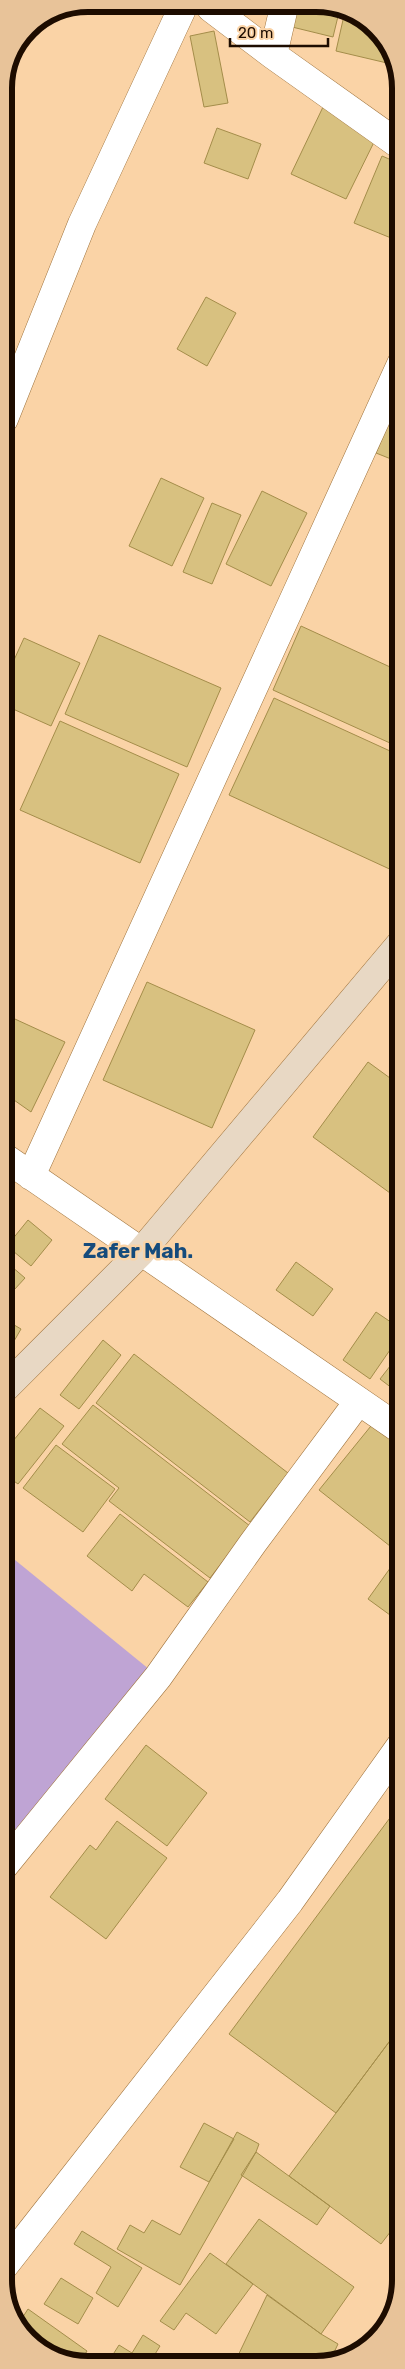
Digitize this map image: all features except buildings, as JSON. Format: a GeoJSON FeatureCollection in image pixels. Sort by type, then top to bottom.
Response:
{"type":"FeatureCollection","features":[{"type":"Feature","properties":{"kind":"street"},"geometry":{"type":"LineString","coordinates":[[13,396],[82,224],[180,12]]}},
{"type":"Feature","properties":{"kind":"street"},"geometry":{"type":"LineString","coordinates":[[216,12],[392,140]]}},
{"type":"Feature","properties":{"kind":"street"},"geometry":{"type":"LineString","coordinates":[[273,55],[283,12]]}},
{"type":"Feature","properties":{"kind":"street"},"geometry":{"type":"LineString","coordinates":[[31,1176],[392,384]]}},
{"type":"Feature","properties":{"kind":"street"},"geometry":{"type":"LineString","coordinates":[[13,1380],[141,1252],[392,954]]}},
{"type":"Feature","properties":{"kind":"street"},"geometry":{"type":"LineString","coordinates":[[13,1163],[392,1424]]}},
{"type":"Feature","properties":{"kind":"street"},"geometry":{"type":"LineString","coordinates":[[13,1855],[158,1677],[253,1543],[358,1402]]}},
{"type":"Feature","properties":{"kind":"street"},"geometry":{"type":"LineString","coordinates":[[13,2255],[290,1901],[392,1758]]}},
{"type":"Feature","properties":{"kind":"shaded area"},"geometry":{"type":"Polygon","coordinates":[[[13,1558],[155,1674],[13,1846],[13,1558]]]}},
{"type":"Feature","properties":{"kind":"district","name":"Zafer Mah."},"geometry":{"type":"Point","coordinates":[138,1251]}}]}
